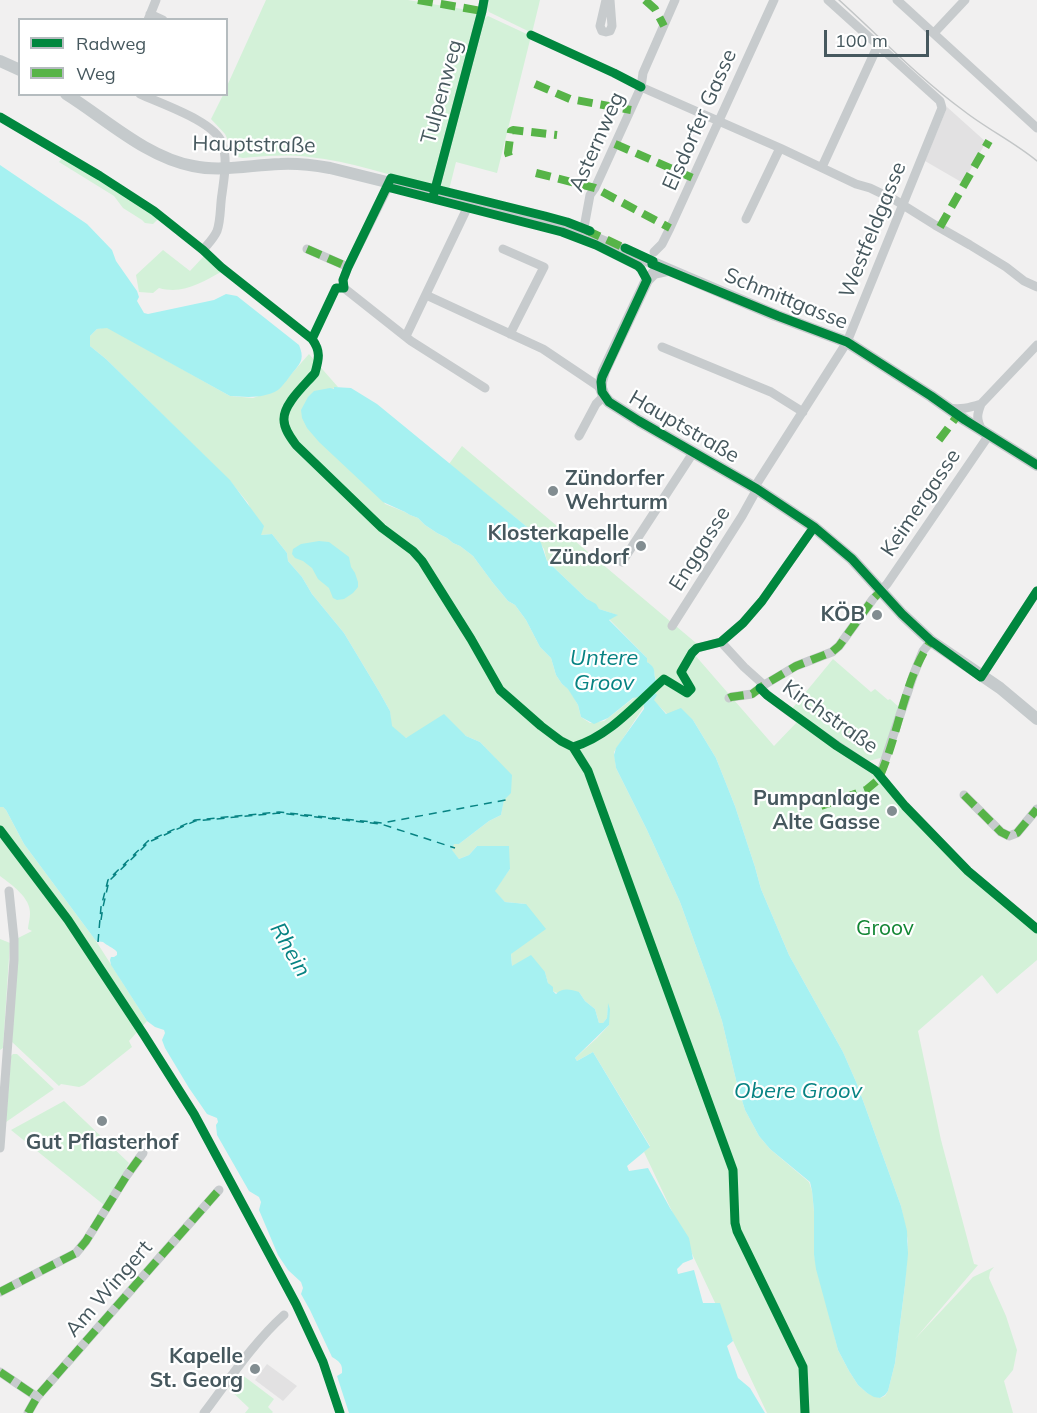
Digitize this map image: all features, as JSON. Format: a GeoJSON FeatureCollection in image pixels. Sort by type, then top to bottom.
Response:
{"type":"FeatureCollection","features":[{"type":"Feature","properties":{"kind":"main road"},"geometry":{"type":"LineString","coordinates":[[0,61],[18,69]]}},
{"type":"Feature","properties":{"kind":"main road","name":"Hauptstraße"},"geometry":{"type":"LineString","coordinates":[[69,96],[137,143],[153,152],[192,166],[225,168],[309,164],[470,202],[583,233],[637,257]]}},
{"type":"Feature","properties":{"kind":"main road"},"geometry":{"type":"LineString","coordinates":[[637,257],[647,280]]}},
{"type":"Feature","properties":{"kind":"main road","name":"Schmittgasse"},"geometry":{"type":"LineString","coordinates":[[637,257],[775,315],[847,342],[1037,465]]}},
{"type":"Feature","properties":{"kind":"main road"},"geometry":{"type":"LineString","coordinates":[[647,280],[654,273],[668,270]]}},
{"type":"Feature","properties":{"kind":"main road","name":"Hauptstraße"},"geometry":{"type":"LineString","coordinates":[[647,280],[601,382],[603,392],[615,407],[756,488],[814,526],[847,554],[930,641],[1016,700],[1037,719]]}},
{"type":"Feature","properties":{"kind":"street"},"geometry":{"type":"LineString","coordinates":[[149,17],[156,0]]}},
{"type":"Feature","properties":{"kind":"street","name":"Tulpenweg"},"geometry":{"type":"LineString","coordinates":[[434,193],[484,0]]}},
{"type":"Feature","properties":{"kind":"street","name":"Asternweg"},"geometry":{"type":"LineString","coordinates":[[583,233],[590,195],[641,87],[643,73],[675,0]]}},
{"type":"Feature","properties":{"kind":"street","name":"Elsdorfer Gasse"},"geometry":{"type":"LineString","coordinates":[[654,252],[662,244],[670,228],[774,0]]}},
{"type":"Feature","properties":{"kind":"street"},"geometry":{"type":"LineString","coordinates":[[822,167],[878,45],[828,0]]}},
{"type":"Feature","properties":{"kind":"street"},"geometry":{"type":"LineString","coordinates":[[897,0],[1037,128]]}},
{"type":"Feature","properties":{"kind":"street"},"geometry":{"type":"LineString","coordinates":[[934,33],[965,0]]}},
{"type":"Feature","properties":{"kind":"street","name":"Westfeldgasse"},"geometry":{"type":"LineString","coordinates":[[756,488],[847,342],[942,108],[942,104],[878,45]]}},
{"type":"Feature","properties":{"kind":"street"},"geometry":{"type":"LineString","coordinates":[[641,87],[856,184],[870,188],[976,249],[1024,281],[1037,286]]}},
{"type":"Feature","properties":{"kind":"street"},"geometry":{"type":"LineString","coordinates":[[144,96],[210,128],[223,145],[225,168],[217,231],[203,250]]}},
{"type":"Feature","properties":{"kind":"street"},"geometry":{"type":"LineString","coordinates":[[746,219],[780,148]]}},
{"type":"Feature","properties":{"kind":"street"},"geometry":{"type":"LineString","coordinates":[[390,183],[348,267],[343,280],[344,288],[406,336],[485,388]]}},
{"type":"Feature","properties":{"kind":"street"},"geometry":{"type":"LineString","coordinates":[[406,336],[470,202]]}},
{"type":"Feature","properties":{"kind":"street"},"geometry":{"type":"LineString","coordinates":[[307,249],[348,267]]}},
{"type":"Feature","properties":{"kind":"street"},"geometry":{"type":"LineString","coordinates":[[503,249],[544,267],[510,334]]}},
{"type":"Feature","properties":{"kind":"street"},"geometry":{"type":"LineString","coordinates":[[426,295],[543,349],[603,392],[579,436]]}},
{"type":"Feature","properties":{"kind":"street"},"geometry":{"type":"LineString","coordinates":[[985,432],[978,423],[976,414],[981,404],[1037,345]]}},
{"type":"Feature","properties":{"kind":"street"},"geometry":{"type":"LineString","coordinates":[[662,347],[771,392],[803,412]]}},
{"type":"Feature","properties":{"kind":"street"},"geometry":{"type":"LineString","coordinates":[[947,408],[956,410],[981,404]]}},
{"type":"Feature","properties":{"kind":"street","name":"Keimergasse"},"geometry":{"type":"LineString","coordinates":[[729,698],[752,694],[796,666],[832,652],[839,646],[886,585],[985,432]]}},
{"type":"Feature","properties":{"kind":"street"},"geometry":{"type":"LineString","coordinates":[[622,562],[693,453]]}},
{"type":"Feature","properties":{"kind":"street","name":"Enggasse"},"geometry":{"type":"LineString","coordinates":[[672,626],[742,516],[756,488]]}},
{"type":"Feature","properties":{"kind":"street"},"geometry":{"type":"LineString","coordinates":[[692,653],[702,646],[721,642],[743,623],[762,601],[814,526]]}},
{"type":"Feature","properties":{"kind":"street"},"geometry":{"type":"LineString","coordinates":[[981,677],[1037,591]]}},
{"type":"Feature","properties":{"kind":"street","name":"Kirchstraße"},"geometry":{"type":"LineString","coordinates":[[721,642],[762,686],[767,695],[880,776],[913,676],[930,641]]}},
{"type":"Feature","properties":{"kind":"street"},"geometry":{"type":"LineString","coordinates":[[964,795],[1001,832],[1009,836],[1017,833],[1037,809]]}},
{"type":"Feature","properties":{"kind":"street"},"geometry":{"type":"LineString","coordinates":[[0,1148],[14,960],[9,891]]}},
{"type":"Feature","properties":{"kind":"street"},"geometry":{"type":"LineString","coordinates":[[0,1292],[76,1253],[87,1241],[143,1153]]}},
{"type":"Feature","properties":{"kind":"street","name":"Am Wingert"},"geometry":{"type":"LineString","coordinates":[[28,1413],[37,1397],[219,1190]]}},
{"type":"Feature","properties":{"kind":"street"},"geometry":{"type":"LineString","coordinates":[[204,1413],[251,1351],[284,1315]]}},
{"type":"Feature","properties":{"kind":"street"},"geometry":{"type":"LineString","coordinates":[[0,1372],[37,1397]]}},
{"type":"Feature","properties":{"kind":"shaded area"},"geometry":{"type":"Polygon","coordinates":[[[947,107],[986,142],[963,183],[925,161],[947,107]]]}},
{"type":"Feature","properties":{"kind":"shaded area"},"geometry":{"type":"Polygon","coordinates":[[[267,1364],[297,1386],[283,1401],[255,1380],[267,1364]]]}},
{"type":"Feature","properties":{"kind":"green space"},"geometry":{"type":"Polygon","coordinates":[[[266,0],[408,0],[474,11],[477,16],[432,186],[324,159],[284,155],[238,157],[225,134],[211,119],[222,96],[228,96],[228,84],[266,0]]]}},
{"type":"Feature","properties":{"kind":"green space"},"geometry":{"type":"Polygon","coordinates":[[[487,0],[540,0],[532,33],[489,12],[486,7],[487,0]]]}},
{"type":"Feature","properties":{"kind":"green space"},"geometry":{"type":"Polygon","coordinates":[[[488,16],[531,36],[497,173],[456,162],[449,190],[439,188],[483,19],[488,16]]]}},
{"type":"Feature","properties":{"kind":"green space"},"geometry":{"type":"Polygon","coordinates":[[[64,156],[159,218],[153,224],[145,223],[123,208],[114,196],[59,162],[64,156]]]}},
{"type":"Feature","properties":{"kind":"green space"},"geometry":{"type":"Polygon","coordinates":[[[163,250],[190,271],[204,256],[223,271],[184,289],[159,288],[153,293],[139,292],[136,275],[163,250]]]}},
{"type":"Feature","properties":{"kind":"green space","name":"Groov"},"geometry":{"type":"Polygon","coordinates":[[[107,327],[230,396],[253,398],[278,389],[309,354],[338,387],[332,389],[385,504],[418,518],[473,556],[493,583],[526,620],[540,647],[551,658],[556,675],[569,689],[578,705],[581,717],[590,723],[604,721],[656,681],[653,668],[647,662],[647,658],[609,619],[617,615],[599,609],[587,599],[547,561],[544,549],[532,531],[449,464],[462,446],[702,648],[694,654],[774,746],[797,722],[882,781],[979,886],[1037,933],[1037,960],[997,994],[982,975],[918,1031],[941,1140],[974,1264],[978,1265],[915,1339],[973,1277],[994,1267],[989,1278],[1006,1316],[1017,1350],[1013,1370],[1004,1381],[1013,1413],[767,1413],[644,1152],[650,1146],[593,1052],[577,1061],[575,1058],[609,1025],[608,1005],[607,1018],[603,1023],[599,1023],[595,1009],[579,992],[556,993],[552,990],[545,972],[512,966],[511,954],[526,904],[505,902],[494,891],[510,869],[477,846],[469,855],[459,859],[451,850],[454,844],[459,844],[489,821],[501,815],[504,799],[495,758],[480,742],[457,729],[405,738],[391,726],[390,711],[344,633],[288,561],[287,553],[272,534],[261,535],[248,503],[230,481],[90,346],[90,336],[97,329],[107,327]],[[653,700],[645,705],[614,752],[616,768],[680,902],[722,1021],[745,1110],[759,1136],[770,1149],[809,1182],[814,1211],[814,1255],[838,1350],[858,1385],[867,1393],[880,1398],[888,1391],[895,1363],[905,1285],[908,1241],[901,1206],[857,1084],[843,1052],[789,955],[761,889],[735,806],[716,758],[693,720],[667,714],[653,700]]]}},
{"type":"Feature","properties":{"kind":"green space"},"geometry":{"type":"Polygon","coordinates":[[[833,659],[871,692],[875,689],[901,709],[884,757],[865,762],[791,710],[833,659]]]}},
{"type":"Feature","properties":{"kind":"green space"},"geometry":{"type":"Polygon","coordinates":[[[0,807],[6,810],[24,844],[96,941],[147,1021],[129,1041],[132,1047],[79,1087],[61,1084],[59,1086],[12,1042],[18,938],[32,931],[28,929],[30,914],[24,897],[0,876],[0,807]]]}},
{"type":"Feature","properties":{"kind":"green space"},"geometry":{"type":"Polygon","coordinates":[[[0,939],[10,943],[3,1048],[0,1050],[0,939]]]}},
{"type":"Feature","properties":{"kind":"green space"},"geometry":{"type":"Polygon","coordinates":[[[17,1054],[54,1089],[6,1122],[11,1056],[17,1054]]]}},
{"type":"Feature","properties":{"kind":"green space"},"geometry":{"type":"Polygon","coordinates":[[[64,1101],[129,1163],[104,1205],[11,1130],[64,1101]]]}},
{"type":"Feature","properties":{"kind":"green space"},"geometry":{"type":"Polygon","coordinates":[[[241,1374],[274,1399],[268,1407],[272,1413],[245,1413],[249,1408],[229,1389],[241,1374]]]}},
{"type":"Feature","properties":{"kind":"water","name":"Rhein"},"geometry":{"type":"Polygon","coordinates":[[[0,165],[87,224],[112,250],[116,261],[137,291],[139,297],[137,301],[144,313],[214,300],[226,294],[237,296],[299,345],[302,356],[300,362],[278,390],[266,395],[242,397],[230,396],[107,328],[97,329],[90,336],[90,346],[230,480],[264,526],[261,535],[272,534],[287,553],[288,561],[344,633],[390,711],[392,726],[406,738],[444,714],[466,736],[480,742],[512,775],[511,793],[504,800],[501,815],[489,821],[459,844],[454,844],[452,850],[459,859],[469,855],[477,846],[509,846],[510,869],[495,891],[505,902],[526,904],[546,929],[511,954],[512,966],[531,955],[545,972],[548,983],[556,994],[564,990],[579,992],[595,1009],[599,1023],[603,1023],[607,1018],[608,1003],[609,1025],[575,1058],[577,1061],[593,1052],[650,1147],[627,1166],[629,1171],[648,1168],[689,1238],[693,1259],[683,1263],[677,1269],[678,1274],[694,1270],[703,1303],[720,1303],[733,1341],[727,1346],[738,1378],[750,1388],[765,1413],[349,1413],[337,1376],[342,1373],[341,1365],[332,1357],[301,1294],[303,1288],[301,1282],[288,1270],[278,1255],[259,1210],[261,1202],[259,1197],[249,1191],[217,1135],[217,1118],[207,1114],[189,1088],[165,1048],[162,1040],[164,1030],[147,1021],[111,965],[111,957],[117,955],[117,952],[103,942],[96,941],[24,844],[6,810],[0,807],[0,165]]]}},
{"type":"Feature","properties":{"kind":"water","name":"Untere Groov"},"geometry":{"type":"Polygon","coordinates":[[[334,387],[351,388],[377,404],[532,531],[541,543],[547,561],[599,609],[618,615],[609,620],[647,658],[647,662],[653,668],[656,681],[608,718],[594,724],[581,717],[578,705],[556,675],[551,658],[540,647],[526,620],[493,583],[473,556],[418,518],[383,502],[307,428],[301,410],[308,397],[314,391],[334,389],[334,387]]]}},
{"type":"Feature","properties":{"kind":"water"},"geometry":{"type":"Polygon","coordinates":[[[329,542],[349,557],[358,587],[344,599],[333,598],[329,588],[318,579],[312,568],[292,554],[293,549],[301,544],[329,542]]]}},
{"type":"Feature","properties":{"kind":"water","name":"Obere Groov"},"geometry":{"type":"Polygon","coordinates":[[[655,693],[657,695],[654,700],[666,714],[681,708],[693,720],[716,758],[735,806],[761,889],[789,955],[843,1052],[857,1084],[901,1206],[907,1231],[908,1254],[905,1285],[895,1363],[888,1391],[880,1398],[867,1393],[858,1385],[838,1350],[816,1269],[814,1211],[810,1182],[770,1149],[759,1136],[745,1110],[722,1021],[680,902],[616,768],[614,755],[616,748],[644,709],[644,703],[655,693]]]}},
{"type":"Feature","properties":{"kind":"ferry route"},"geometry":{"type":"LineString","coordinates":[[98,942],[101,907],[108,880],[148,841],[195,820],[279,812],[382,823],[511,799]]}},
{"type":"Feature","properties":{"kind":"ferry route"},"geometry":{"type":"LineString","coordinates":[[101,920],[109,881],[149,842],[195,821],[279,813],[381,824],[455,848]]}},
{"type":"Feature","properties":{"kind":"tram line"},"geometry":{"type":"LineString","coordinates":[[839,0],[947,98],[1037,161]]}},
{"type":"Feature","properties":{"kind":"marked path"},"geometry":{"type":"LineString","coordinates":[[418,0],[482,11]]}},
{"type":"Feature","properties":{"kind":"marked path"},"geometry":{"type":"LineString","coordinates":[[645,0],[655,9],[664,26]]}},
{"type":"Feature","properties":{"kind":"marked path"},"geometry":{"type":"LineString","coordinates":[[535,84],[570,99],[631,110]]}},
{"type":"Feature","properties":{"kind":"marked path"},"geometry":{"type":"LineString","coordinates":[[509,156],[511,131],[513,130],[557,135]]}},
{"type":"Feature","properties":{"kind":"marked path"},"geometry":{"type":"LineString","coordinates":[[940,227],[989,141]]}},
{"type":"Feature","properties":{"kind":"marked path"},"geometry":{"type":"LineString","coordinates":[[615,144],[693,178]]}},
{"type":"Feature","properties":{"kind":"marked path"},"geometry":{"type":"LineString","coordinates":[[536,173],[595,188],[670,228]]}},
{"type":"Feature","properties":{"kind":"marked path"},"geometry":{"type":"LineString","coordinates":[[586,230],[629,250]]}},
{"type":"Feature","properties":{"kind":"marked path"},"geometry":{"type":"LineString","coordinates":[[307,249],[348,267]]}},
{"type":"Feature","properties":{"kind":"marked path"},"geometry":{"type":"LineString","coordinates":[[939,440],[958,415]]}},
{"type":"Feature","properties":{"kind":"marked path"},"geometry":{"type":"LineString","coordinates":[[729,698],[752,694],[796,666],[832,652],[881,591]]}},
{"type":"Feature","properties":{"kind":"marked path"},"geometry":{"type":"LineString","coordinates":[[821,806],[866,790],[878,780],[907,691],[931,641]]}},
{"type":"Feature","properties":{"kind":"marked path"},"geometry":{"type":"LineString","coordinates":[[964,795],[1001,832],[1009,836],[1017,833],[1037,809]]}},
{"type":"Feature","properties":{"kind":"marked path"},"geometry":{"type":"LineString","coordinates":[[0,1292],[76,1253],[143,1153]]}},
{"type":"Feature","properties":{"kind":"marked path"},"geometry":{"type":"LineString","coordinates":[[28,1413],[37,1397],[219,1190]]}},
{"type":"Feature","properties":{"kind":"marked path"},"geometry":{"type":"LineString","coordinates":[[0,1372],[37,1397]]}},
{"type":"Feature","properties":{"kind":"cycle path"},"geometry":{"type":"LineString","coordinates":[[433,197],[484,0]]}},
{"type":"Feature","properties":{"kind":"cycle path"},"geometry":{"type":"LineString","coordinates":[[531,35],[641,87]]}},
{"type":"Feature","properties":{"kind":"cycle path"},"geometry":{"type":"LineString","coordinates":[[0,117],[154,211],[312,339],[318,351],[315,373],[295,395],[287,408],[284,423],[286,430],[296,445],[382,528],[413,551],[422,561],[500,690],[541,726],[573,747],[588,771],[733,1170],[737,1231],[803,1367],[805,1413]]}},
{"type":"Feature","properties":{"kind":"cycle path"},"geometry":{"type":"LineString","coordinates":[[312,339],[336,288],[344,288],[343,280],[348,267],[391,178],[545,216],[590,231]]}},
{"type":"Feature","properties":{"kind":"cycle path"},"geometry":{"type":"LineString","coordinates":[[387,187],[562,232],[596,245],[638,266],[647,280],[602,377],[602,392],[609,402],[757,489],[814,527],[852,559],[902,614],[931,641],[981,677],[1037,591]]}},
{"type":"Feature","properties":{"kind":"cycle path"},"geometry":{"type":"LineString","coordinates":[[625,248],[653,261],[652,264],[847,342],[1037,465]]}},
{"type":"Feature","properties":{"kind":"cycle path"},"geometry":{"type":"LineString","coordinates":[[573,747],[611,727],[664,679],[687,693],[691,689],[681,672],[692,653],[697,648],[721,642],[743,623],[762,601],[814,527]]}},
{"type":"Feature","properties":{"kind":"cycle path"},"geometry":{"type":"LineString","coordinates":[[760,688],[837,746],[876,771],[905,806],[968,871],[1037,929]]}},
{"type":"Feature","properties":{"kind":"cycle path"},"geometry":{"type":"LineString","coordinates":[[0,830],[68,920],[194,1114],[296,1304],[323,1362],[340,1413]]}},
{"type":"Feature","properties":{"kind":"place","name":"Zündorfer Wehrturm"},"geometry":{"type":"Point","coordinates":[553,491]}},
{"type":"Feature","properties":{"kind":"place","name":"Klosterkapelle Zündorf"},"geometry":{"type":"Point","coordinates":[641,546]}},
{"type":"Feature","properties":{"kind":"place","name":"KÖB"},"geometry":{"type":"Point","coordinates":[877,615]}},
{"type":"Feature","properties":{"kind":"place","name":"Pumpanlage Alte Gasse"},"geometry":{"type":"Point","coordinates":[892,811]}},
{"type":"Feature","properties":{"kind":"place","name":"Gut Pflasterhof"},"geometry":{"type":"Point","coordinates":[102,1121]}},
{"type":"Feature","properties":{"kind":"place","name":"Kapelle St. Georg"},"geometry":{"type":"Point","coordinates":[255,1369]}}]}
